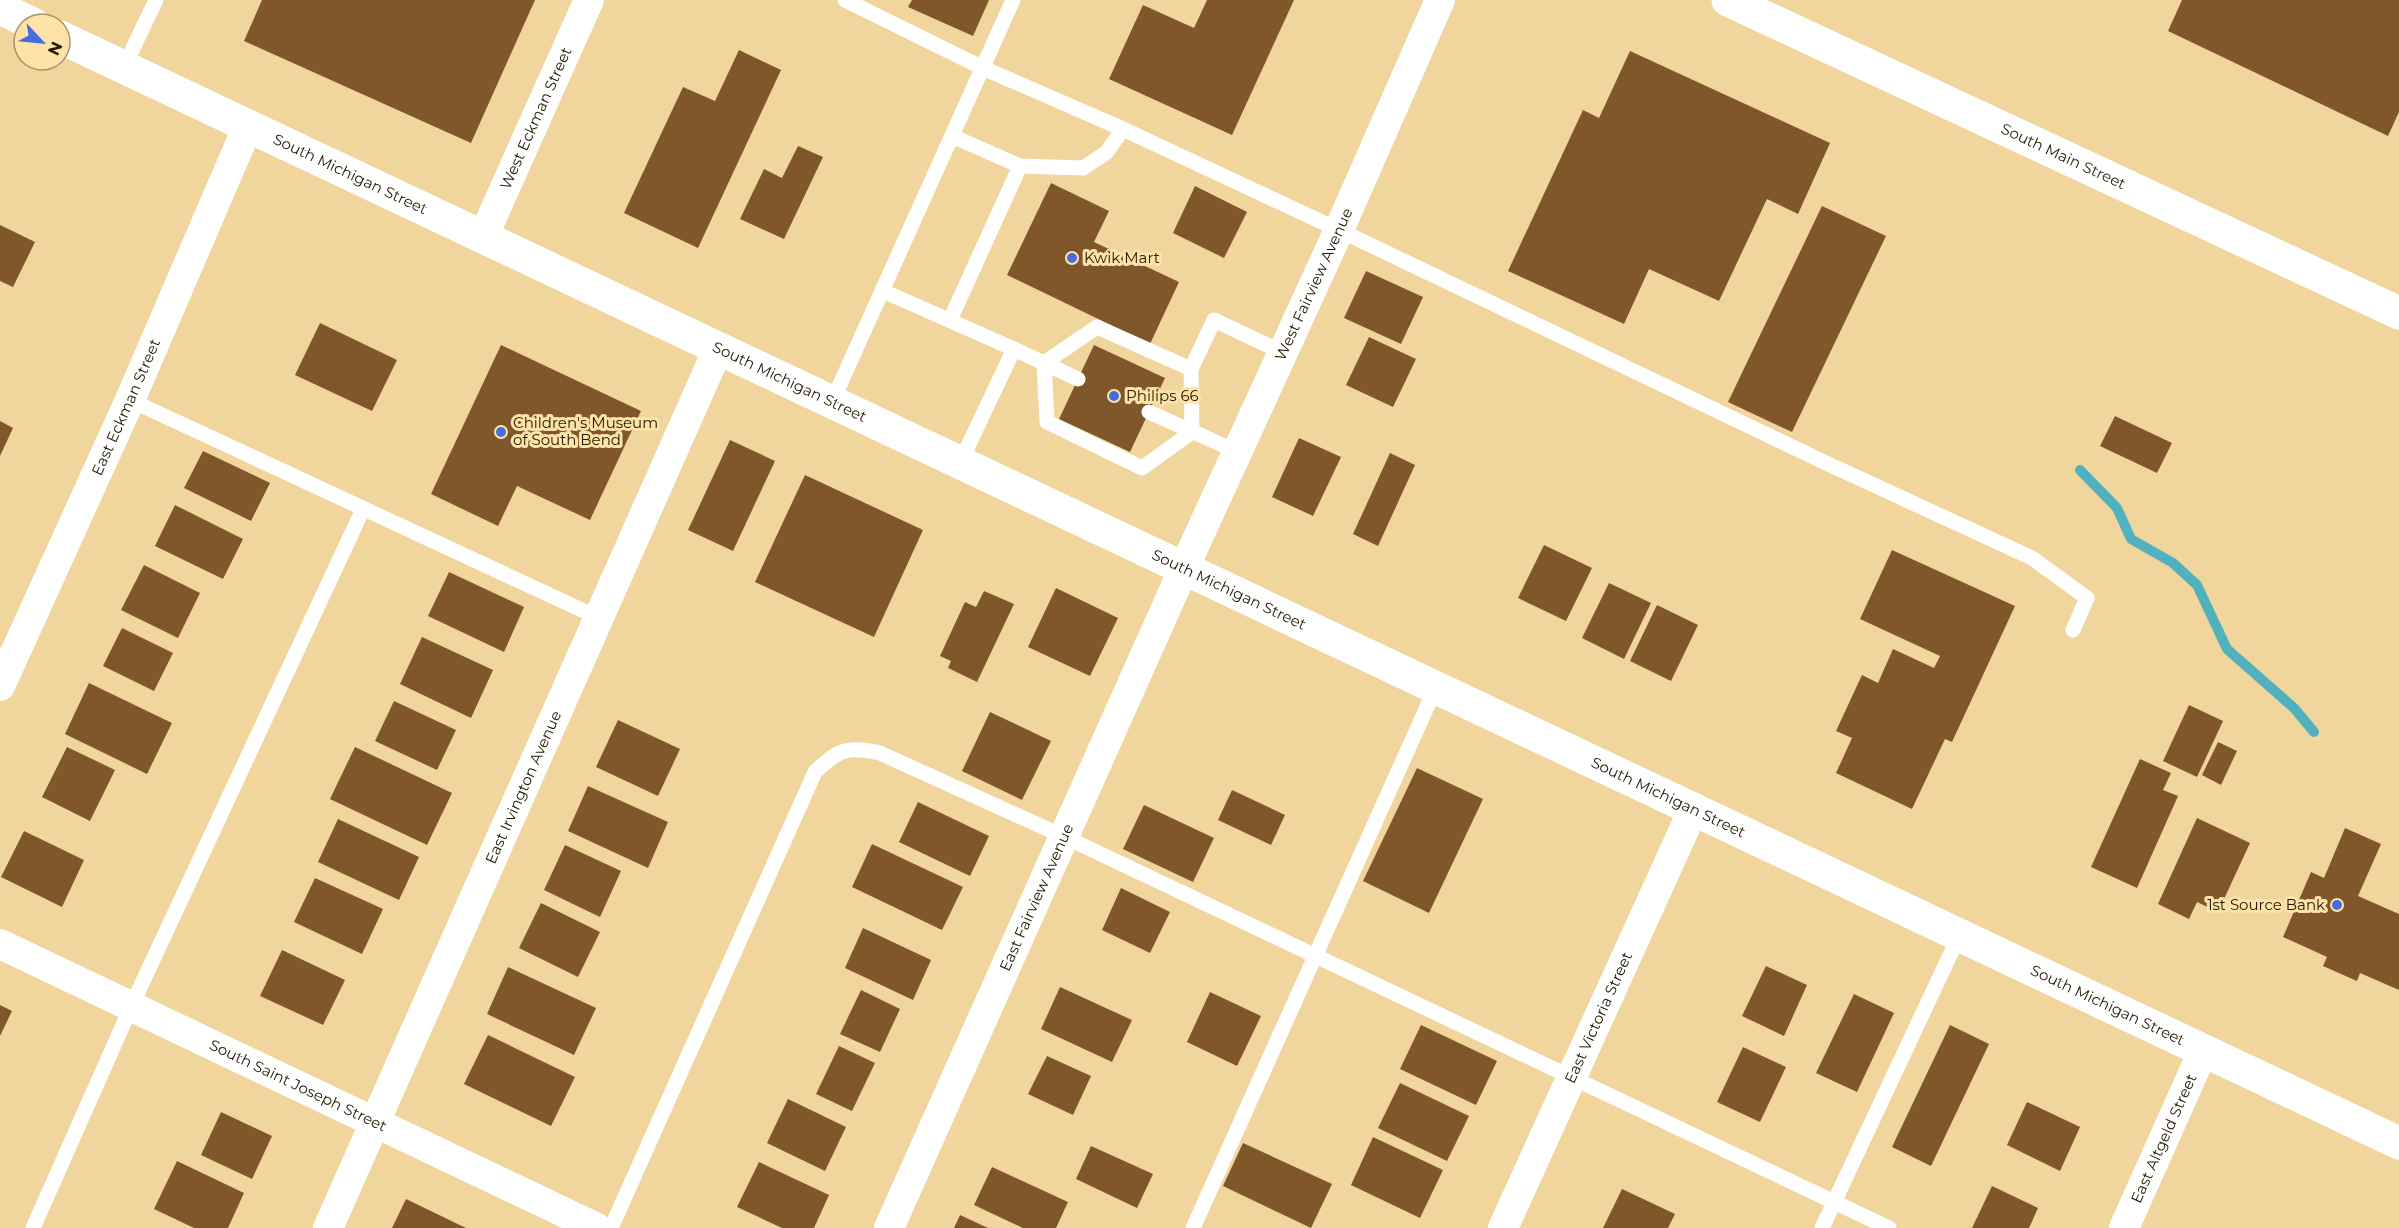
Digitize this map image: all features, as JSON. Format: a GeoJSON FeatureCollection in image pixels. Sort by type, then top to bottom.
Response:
{"type":"FeatureCollection","features":[{"type":"Feature","properties":{"kind":"main road","name":"South Main Street"},"geometry":{"type":"LineString","coordinates":[[1728,0],[2399,313]]}},
{"type":"Feature","properties":{"kind":"main road","name":"South Michigan Street"},"geometry":{"type":"LineString","coordinates":[[72,43],[2399,1143]]}},
{"type":"Feature","properties":{"kind":"street","name":"West Eckman Street"},"geometry":{"type":"LineString","coordinates":[[483,237],[590,0]]}},
{"type":"Feature","properties":{"kind":"street","name":"West Fairview Avenue"},"geometry":{"type":"LineString","coordinates":[[1184,568],[1284,353],[1440,0]]}},
{"type":"Feature","properties":{"kind":"street","name":"East Eckman Street"},"geometry":{"type":"LineString","coordinates":[[0,686],[130,400],[248,126]]}},
{"type":"Feature","properties":{"kind":"street","name":"East Irvington Avenue"},"geometry":{"type":"LineString","coordinates":[[328,1228],[718,349]]}},
{"type":"Feature","properties":{"kind":"street","name":"East Fairview Avenue"},"geometry":{"type":"LineString","coordinates":[[888,1228],[1184,568]]}},
{"type":"Feature","properties":{"kind":"street","name":"East Victoria Street"},"geometry":{"type":"LineString","coordinates":[[1503,1228],[1694,808]]}},
{"type":"Feature","properties":{"kind":"street","name":"South Saint Joseph Street"},"geometry":{"type":"LineString","coordinates":[[0,944],[597,1228]]}},
{"type":"Feature","properties":{"kind":"street","name":"East Altgeld Street"},"geometry":{"type":"LineString","coordinates":[[2124,1228],[2203,1051]]}},
{"type":"Feature","properties":{"kind":"lane"},"geometry":{"type":"LineString","coordinates":[[124,67],[156,0]]}},
{"type":"Feature","properties":{"kind":"lane"},"geometry":{"type":"LineString","coordinates":[[845,0],[983,68],[1123,129],[1813,457],[2032,558],[2087,598],[2073,630]]}},
{"type":"Feature","properties":{"kind":"lane"},"geometry":{"type":"LineString","coordinates":[[832,402],[1013,0]]}},
{"type":"Feature","properties":{"kind":"lane"},"geometry":{"type":"LineString","coordinates":[[952,136],[1020,166],[1083,168],[1106,153],[1123,129]]}},
{"type":"Feature","properties":{"kind":"lane"},"geometry":{"type":"LineString","coordinates":[[950,320],[1020,166]]}},
{"type":"Feature","properties":{"kind":"lane"},"geometry":{"type":"LineString","coordinates":[[883,291],[1078,379]]}},
{"type":"Feature","properties":{"kind":"lane"},"geometry":{"type":"LineString","coordinates":[[1192,432],[1191,369],[1214,320],[1284,353]]}},
{"type":"Feature","properties":{"kind":"lane"},"geometry":{"type":"LineString","coordinates":[[1044,363],[1097,327],[1191,369]]}},
{"type":"Feature","properties":{"kind":"lane"},"geometry":{"type":"LineString","coordinates":[[960,463],[1014,349]]}},
{"type":"Feature","properties":{"kind":"lane"},"geometry":{"type":"LineString","coordinates":[[1044,363],[1047,422],[1142,468],[1192,432]]}},
{"type":"Feature","properties":{"kind":"lane"},"geometry":{"type":"LineString","coordinates":[[130,400],[599,618]]}},
{"type":"Feature","properties":{"kind":"lane"},"geometry":{"type":"LineString","coordinates":[[1149,412],[1238,453]]}},
{"type":"Feature","properties":{"kind":"lane"},"geometry":{"type":"LineString","coordinates":[[33,1228],[131,1007],[363,509]]}},
{"type":"Feature","properties":{"kind":"lane"},"geometry":{"type":"LineString","coordinates":[[1193,1228],[1436,687]]}},
{"type":"Feature","properties":{"kind":"lane"},"geometry":{"type":"LineString","coordinates":[[611,1228],[815,772],[833,755],[854,748],[880,753],[1065,837],[1888,1228]]}},
{"type":"Feature","properties":{"kind":"lane"},"geometry":{"type":"LineString","coordinates":[[1822,1228],[1959,936]]}},
{"type":"Feature","properties":{"kind":"building"},"geometry":{"type":"Polygon","coordinates":[[[262,0],[535,0],[471,143],[244,41],[262,0]]]}},
{"type":"Feature","properties":{"kind":"building"},"geometry":{"type":"Polygon","coordinates":[[[912,0],[989,0],[973,36],[908,7],[912,0]]]}},
{"type":"Feature","properties":{"kind":"building"},"geometry":{"type":"Polygon","coordinates":[[[1207,0],[1294,0],[1232,135],[1109,79],[1143,5],[1194,28],[1207,0]]]}},
{"type":"Feature","properties":{"kind":"building"},"geometry":{"type":"Polygon","coordinates":[[[2182,0],[2399,0],[2399,112],[2388,136],[2168,31],[2182,0]]]}},
{"type":"Feature","properties":{"kind":"building"},"geometry":{"type":"Polygon","coordinates":[[[739,50],[781,70],[698,248],[624,213],[683,87],[715,101],[739,50]]]}},
{"type":"Feature","properties":{"kind":"building"},"geometry":{"type":"Polygon","coordinates":[[[1630,51],[1830,143],[1798,214],[1767,199],[1719,301],[1649,269],[1624,324],[1508,271],[1583,110],[1599,118],[1630,51]]]}},
{"type":"Feature","properties":{"kind":"building"},"geometry":{"type":"Polygon","coordinates":[[[798,146],[823,157],[784,239],[740,219],[764,169],[782,178],[798,146]]]}},
{"type":"Feature","properties":{"kind":"building","name":"Kwik Mart"},"geometry":{"type":"Polygon","coordinates":[[[1051,183],[1109,211],[1094,242],[1179,282],[1150,344],[1007,275],[1051,183]]]}},
{"type":"Feature","properties":{"kind":"building"},"geometry":{"type":"Polygon","coordinates":[[[1195,186],[1247,212],[1224,258],[1173,233],[1195,186]]]}},
{"type":"Feature","properties":{"kind":"building"},"geometry":{"type":"Polygon","coordinates":[[[1822,206],[1886,236],[1792,432],[1728,402],[1822,206]]]}},
{"type":"Feature","properties":{"kind":"building"},"geometry":{"type":"Polygon","coordinates":[[[0,225],[35,242],[13,287],[0,281],[0,225]]]}},
{"type":"Feature","properties":{"kind":"building"},"geometry":{"type":"Polygon","coordinates":[[[1366,271],[1423,297],[1401,344],[1344,318],[1366,271]]]}},
{"type":"Feature","properties":{"kind":"building"},"geometry":{"type":"Polygon","coordinates":[[[320,323],[397,360],[372,411],[295,375],[320,323]]]}},
{"type":"Feature","properties":{"kind":"building"},"geometry":{"type":"Polygon","coordinates":[[[1369,337],[1416,359],[1393,407],[1346,385],[1369,337]]]}},
{"type":"Feature","properties":{"kind":"building"},"geometry":{"type":"Polygon","coordinates":[[[501,345],[641,411],[590,520],[517,486],[498,526],[431,494],[501,345]]]}},
{"type":"Feature","properties":{"kind":"building","name":"Philips 66"},"geometry":{"type":"Polygon","coordinates":[[[1094,345],[1165,378],[1130,452],[1059,419],[1094,345]]]}},
{"type":"Feature","properties":{"kind":"building"},"geometry":{"type":"Polygon","coordinates":[[[2115,416],[2172,443],[2157,473],[2100,446],[2115,416]]]}},
{"type":"Feature","properties":{"kind":"building"},"geometry":{"type":"Polygon","coordinates":[[[0,421],[13,428],[0,456],[0,421]]]}},
{"type":"Feature","properties":{"kind":"building"},"geometry":{"type":"Polygon","coordinates":[[[1299,438],[1341,457],[1313,516],[1272,497],[1299,438]]]}},
{"type":"Feature","properties":{"kind":"building"},"geometry":{"type":"Polygon","coordinates":[[[730,440],[775,461],[733,551],[688,530],[730,440]]]}},
{"type":"Feature","properties":{"kind":"building"},"geometry":{"type":"Polygon","coordinates":[[[203,451],[270,483],[251,521],[184,488],[203,451]]]}},
{"type":"Feature","properties":{"kind":"building"},"geometry":{"type":"Polygon","coordinates":[[[1390,453],[1415,465],[1378,546],[1353,534],[1390,453]]]}},
{"type":"Feature","properties":{"kind":"building"},"geometry":{"type":"Polygon","coordinates":[[[805,475],[923,530],[874,637],[755,582],[805,475]]]}},
{"type":"Feature","properties":{"kind":"building"},"geometry":{"type":"Polygon","coordinates":[[[175,505],[243,539],[223,579],[155,546],[175,505]]]}},
{"type":"Feature","properties":{"kind":"building"},"geometry":{"type":"Polygon","coordinates":[[[1544,545],[1592,568],[1566,621],[1518,598],[1544,545]]]}},
{"type":"Feature","properties":{"kind":"building"},"geometry":{"type":"Polygon","coordinates":[[[1892,550],[2015,606],[1952,742],[1945,739],[1912,809],[1836,773],[1852,738],[1836,731],[1862,675],[1878,683],[1893,649],[1934,668],[1940,656],[1860,619],[1892,550]]]}},
{"type":"Feature","properties":{"kind":"building"},"geometry":{"type":"Polygon","coordinates":[[[144,565],[200,593],[178,638],[121,610],[144,565]]]}},
{"type":"Feature","properties":{"kind":"building"},"geometry":{"type":"Polygon","coordinates":[[[449,572],[524,607],[504,652],[428,616],[449,572]]]}},
{"type":"Feature","properties":{"kind":"building"},"geometry":{"type":"Polygon","coordinates":[[[1609,583],[1651,603],[1624,659],[1582,638],[1609,583]]]}},
{"type":"Feature","properties":{"kind":"building"},"geometry":{"type":"Polygon","coordinates":[[[1056,588],[1118,618],[1090,676],[1028,647],[1056,588]]]}},
{"type":"Feature","properties":{"kind":"building"},"geometry":{"type":"Polygon","coordinates":[[[984,591],[1014,604],[977,682],[948,668],[951,661],[940,656],[965,602],[976,607],[984,591]]]}},
{"type":"Feature","properties":{"kind":"building"},"geometry":{"type":"Polygon","coordinates":[[[1657,605],[1698,625],[1671,681],[1630,661],[1657,605]]]}},
{"type":"Feature","properties":{"kind":"building"},"geometry":{"type":"Polygon","coordinates":[[[122,628],[173,653],[154,691],[103,666],[122,628]]]}},
{"type":"Feature","properties":{"kind":"building"},"geometry":{"type":"Polygon","coordinates":[[[422,637],[493,670],[471,718],[400,684],[422,637]]]}},
{"type":"Feature","properties":{"kind":"building"},"geometry":{"type":"Polygon","coordinates":[[[89,683],[172,723],[147,774],[65,734],[89,683]]]}},
{"type":"Feature","properties":{"kind":"building"},"geometry":{"type":"Polygon","coordinates":[[[394,701],[456,730],[437,770],[375,741],[394,701]]]}},
{"type":"Feature","properties":{"kind":"building"},"geometry":{"type":"Polygon","coordinates":[[[2189,705],[2223,721],[2197,777],[2163,761],[2189,705]]]}},
{"type":"Feature","properties":{"kind":"building"},"geometry":{"type":"Polygon","coordinates":[[[990,712],[1051,741],[1022,800],[962,771],[990,712]]]}},
{"type":"Feature","properties":{"kind":"building"},"geometry":{"type":"Polygon","coordinates":[[[618,720],[680,749],[658,796],[596,767],[618,720]]]}},
{"type":"Feature","properties":{"kind":"building"},"geometry":{"type":"Polygon","coordinates":[[[2218,742],[2237,751],[2221,785],[2202,775],[2218,742]]]}},
{"type":"Feature","properties":{"kind":"building"},"geometry":{"type":"Polygon","coordinates":[[[67,747],[115,770],[90,821],[42,797],[67,747]]]}},
{"type":"Feature","properties":{"kind":"building"},"geometry":{"type":"Polygon","coordinates":[[[355,747],[452,793],[427,845],[330,799],[355,747]]]}},
{"type":"Feature","properties":{"kind":"building"},"geometry":{"type":"Polygon","coordinates":[[[2140,759],[2171,773],[2163,790],[2178,796],[2137,888],[2091,867],[2140,759]]]}},
{"type":"Feature","properties":{"kind":"building"},"geometry":{"type":"Polygon","coordinates":[[[1417,768],[1483,799],[1429,913],[1363,881],[1417,768]]]}},
{"type":"Feature","properties":{"kind":"building"},"geometry":{"type":"Polygon","coordinates":[[[588,786],[668,822],[648,868],[568,831],[588,786]]]}},
{"type":"Feature","properties":{"kind":"building"},"geometry":{"type":"Polygon","coordinates":[[[1232,790],[1285,815],[1271,845],[1218,820],[1232,790]]]}},
{"type":"Feature","properties":{"kind":"building"},"geometry":{"type":"Polygon","coordinates":[[[918,802],[989,836],[970,876],[899,842],[918,802]]]}},
{"type":"Feature","properties":{"kind":"building"},"geometry":{"type":"Polygon","coordinates":[[[1144,805],[1214,838],[1193,882],[1123,849],[1144,805]]]}},
{"type":"Feature","properties":{"kind":"building"},"geometry":{"type":"Polygon","coordinates":[[[2197,818],[2250,843],[2218,912],[2197,902],[2189,919],[2158,904],[2197,818]]]}},
{"type":"Feature","properties":{"kind":"building"},"geometry":{"type":"Polygon","coordinates":[[[338,819],[419,857],[399,900],[318,862],[338,819]]]}},
{"type":"Feature","properties":{"kind":"building","name":"1st Source Bank"},"geometry":{"type":"Polygon","coordinates":[[[2345,828],[2381,844],[2358,896],[2399,914],[2399,990],[2360,973],[2357,981],[2323,966],[2327,957],[2283,937],[2311,872],[2324,878],[2345,828]]]}},
{"type":"Feature","properties":{"kind":"building"},"geometry":{"type":"Polygon","coordinates":[[[24,831],[84,860],[62,907],[1,877],[24,831]]]}},
{"type":"Feature","properties":{"kind":"building"},"geometry":{"type":"Polygon","coordinates":[[[872,844],[963,887],[942,930],[852,887],[872,844]]]}},
{"type":"Feature","properties":{"kind":"building"},"geometry":{"type":"Polygon","coordinates":[[[565,845],[621,871],[600,917],[544,890],[565,845]]]}},
{"type":"Feature","properties":{"kind":"building"},"geometry":{"type":"Polygon","coordinates":[[[315,878],[383,909],[362,954],[294,922],[315,878]]]}},
{"type":"Feature","properties":{"kind":"building"},"geometry":{"type":"Polygon","coordinates":[[[1121,888],[1170,912],[1150,953],[1102,930],[1121,888]]]}},
{"type":"Feature","properties":{"kind":"building"},"geometry":{"type":"Polygon","coordinates":[[[541,903],[600,932],[578,977],[519,948],[541,903]]]}},
{"type":"Feature","properties":{"kind":"building"},"geometry":{"type":"Polygon","coordinates":[[[863,928],[931,960],[913,1000],[845,968],[863,928]]]}},
{"type":"Feature","properties":{"kind":"building"},"geometry":{"type":"Polygon","coordinates":[[[282,950],[345,980],[323,1025],[260,996],[282,950]]]}},
{"type":"Feature","properties":{"kind":"building"},"geometry":{"type":"Polygon","coordinates":[[[1766,966],[1807,985],[1784,1036],[1742,1016],[1766,966]]]}},
{"type":"Feature","properties":{"kind":"building"},"geometry":{"type":"Polygon","coordinates":[[[508,967],[596,1008],[574,1055],[487,1014],[508,967]]]}},
{"type":"Feature","properties":{"kind":"building"},"geometry":{"type":"Polygon","coordinates":[[[1060,987],[1132,1020],[1112,1062],[1041,1029],[1060,987]]]}},
{"type":"Feature","properties":{"kind":"building"},"geometry":{"type":"Polygon","coordinates":[[[861,990],[900,1009],[880,1052],[840,1034],[861,990]]]}},
{"type":"Feature","properties":{"kind":"building"},"geometry":{"type":"Polygon","coordinates":[[[1210,992],[1261,1016],[1237,1066],[1187,1042],[1210,992]]]}},
{"type":"Feature","properties":{"kind":"building"},"geometry":{"type":"Polygon","coordinates":[[[1854,994],[1894,1013],[1857,1092],[1816,1073],[1854,994]]]}},
{"type":"Feature","properties":{"kind":"building"},"geometry":{"type":"Polygon","coordinates":[[[0,1005],[12,1011],[0,1036],[0,1005]]]}},
{"type":"Feature","properties":{"kind":"building"},"geometry":{"type":"Polygon","coordinates":[[[1421,1025],[1497,1061],[1476,1105],[1400,1069],[1421,1025]]]}},
{"type":"Feature","properties":{"kind":"building"},"geometry":{"type":"Polygon","coordinates":[[[1950,1025],[1989,1044],[1931,1166],[1892,1147],[1950,1025]]]}},
{"type":"Feature","properties":{"kind":"building"},"geometry":{"type":"Polygon","coordinates":[[[488,1035],[575,1077],[551,1126],[464,1084],[488,1035]]]}},
{"type":"Feature","properties":{"kind":"building"},"geometry":{"type":"Polygon","coordinates":[[[839,1046],[875,1063],[852,1111],[816,1094],[839,1046]]]}},
{"type":"Feature","properties":{"kind":"building"},"geometry":{"type":"Polygon","coordinates":[[[1743,1047],[1786,1067],[1760,1122],[1717,1102],[1743,1047]]]}},
{"type":"Feature","properties":{"kind":"building"},"geometry":{"type":"Polygon","coordinates":[[[1047,1056],[1091,1076],[1073,1115],[1028,1094],[1047,1056]]]}},
{"type":"Feature","properties":{"kind":"building"},"geometry":{"type":"Polygon","coordinates":[[[1400,1083],[1469,1116],[1447,1161],[1378,1128],[1400,1083]]]}},
{"type":"Feature","properties":{"kind":"building"},"geometry":{"type":"Polygon","coordinates":[[[788,1099],[846,1127],[825,1171],[767,1143],[788,1099]]]}},
{"type":"Feature","properties":{"kind":"building"},"geometry":{"type":"Polygon","coordinates":[[[2027,1102],[2080,1127],[2060,1171],[2007,1145],[2027,1102]]]}},
{"type":"Feature","properties":{"kind":"building"},"geometry":{"type":"Polygon","coordinates":[[[221,1112],[272,1136],[252,1179],[201,1155],[221,1112]]]}},
{"type":"Feature","properties":{"kind":"building"},"geometry":{"type":"Polygon","coordinates":[[[1373,1137],[1443,1170],[1420,1218],[1351,1185],[1373,1137]]]}},
{"type":"Feature","properties":{"kind":"building"},"geometry":{"type":"Polygon","coordinates":[[[1243,1143],[1332,1184],[1311,1228],[1223,1186],[1243,1143]]]}},
{"type":"Feature","properties":{"kind":"building"},"geometry":{"type":"Polygon","coordinates":[[[1091,1146],[1153,1174],[1137,1208],[1076,1179],[1091,1146]]]}},
{"type":"Feature","properties":{"kind":"building"},"geometry":{"type":"Polygon","coordinates":[[[177,1161],[244,1193],[228,1228],[194,1228],[154,1209],[177,1161]]]}},
{"type":"Feature","properties":{"kind":"building"},"geometry":{"type":"Polygon","coordinates":[[[759,1162],[829,1195],[814,1228],[782,1228],[737,1207],[759,1162]]]}},
{"type":"Feature","properties":{"kind":"building"},"geometry":{"type":"Polygon","coordinates":[[[992,1167],[1068,1202],[1056,1228],[1023,1228],[974,1205],[992,1167]]]}},
{"type":"Feature","properties":{"kind":"building"},"geometry":{"type":"Polygon","coordinates":[[[1992,1186],[2038,1208],[2029,1228],[1972,1228],[1992,1186]]]}},
{"type":"Feature","properties":{"kind":"building"},"geometry":{"type":"Polygon","coordinates":[[[1622,1189],[1675,1214],[1668,1228],[1603,1228],[1622,1189]]]}},
{"type":"Feature","properties":{"kind":"building"},"geometry":{"type":"Polygon","coordinates":[[[406,1199],[466,1228],[392,1228],[406,1199]]]}},
{"type":"Feature","properties":{"kind":"building"},"geometry":{"type":"Polygon","coordinates":[[[960,1215],[988,1228],[954,1228],[960,1215]]]}},
{"type":"Feature","properties":{"kind":"waterway"},"geometry":{"type":"LineString","coordinates":[[2080,470],[2117,508],[2131,539],[2173,563],[2197,585],[2227,649],[2294,708],[2314,732]]}},
{"type":"Feature","properties":{"kind":"place","name":"Kwik Mart"},"geometry":{"type":"Point","coordinates":[1072,258]}},
{"type":"Feature","properties":{"kind":"place","name":"Philips 66"},"geometry":{"type":"Point","coordinates":[1114,396]}},
{"type":"Feature","properties":{"kind":"place","name":"Children's Museum of South Bend"},"geometry":{"type":"Point","coordinates":[501,432]}},
{"type":"Feature","properties":{"kind":"place","name":"1st Source Bank"},"geometry":{"type":"Point","coordinates":[2337,905]}}]}
